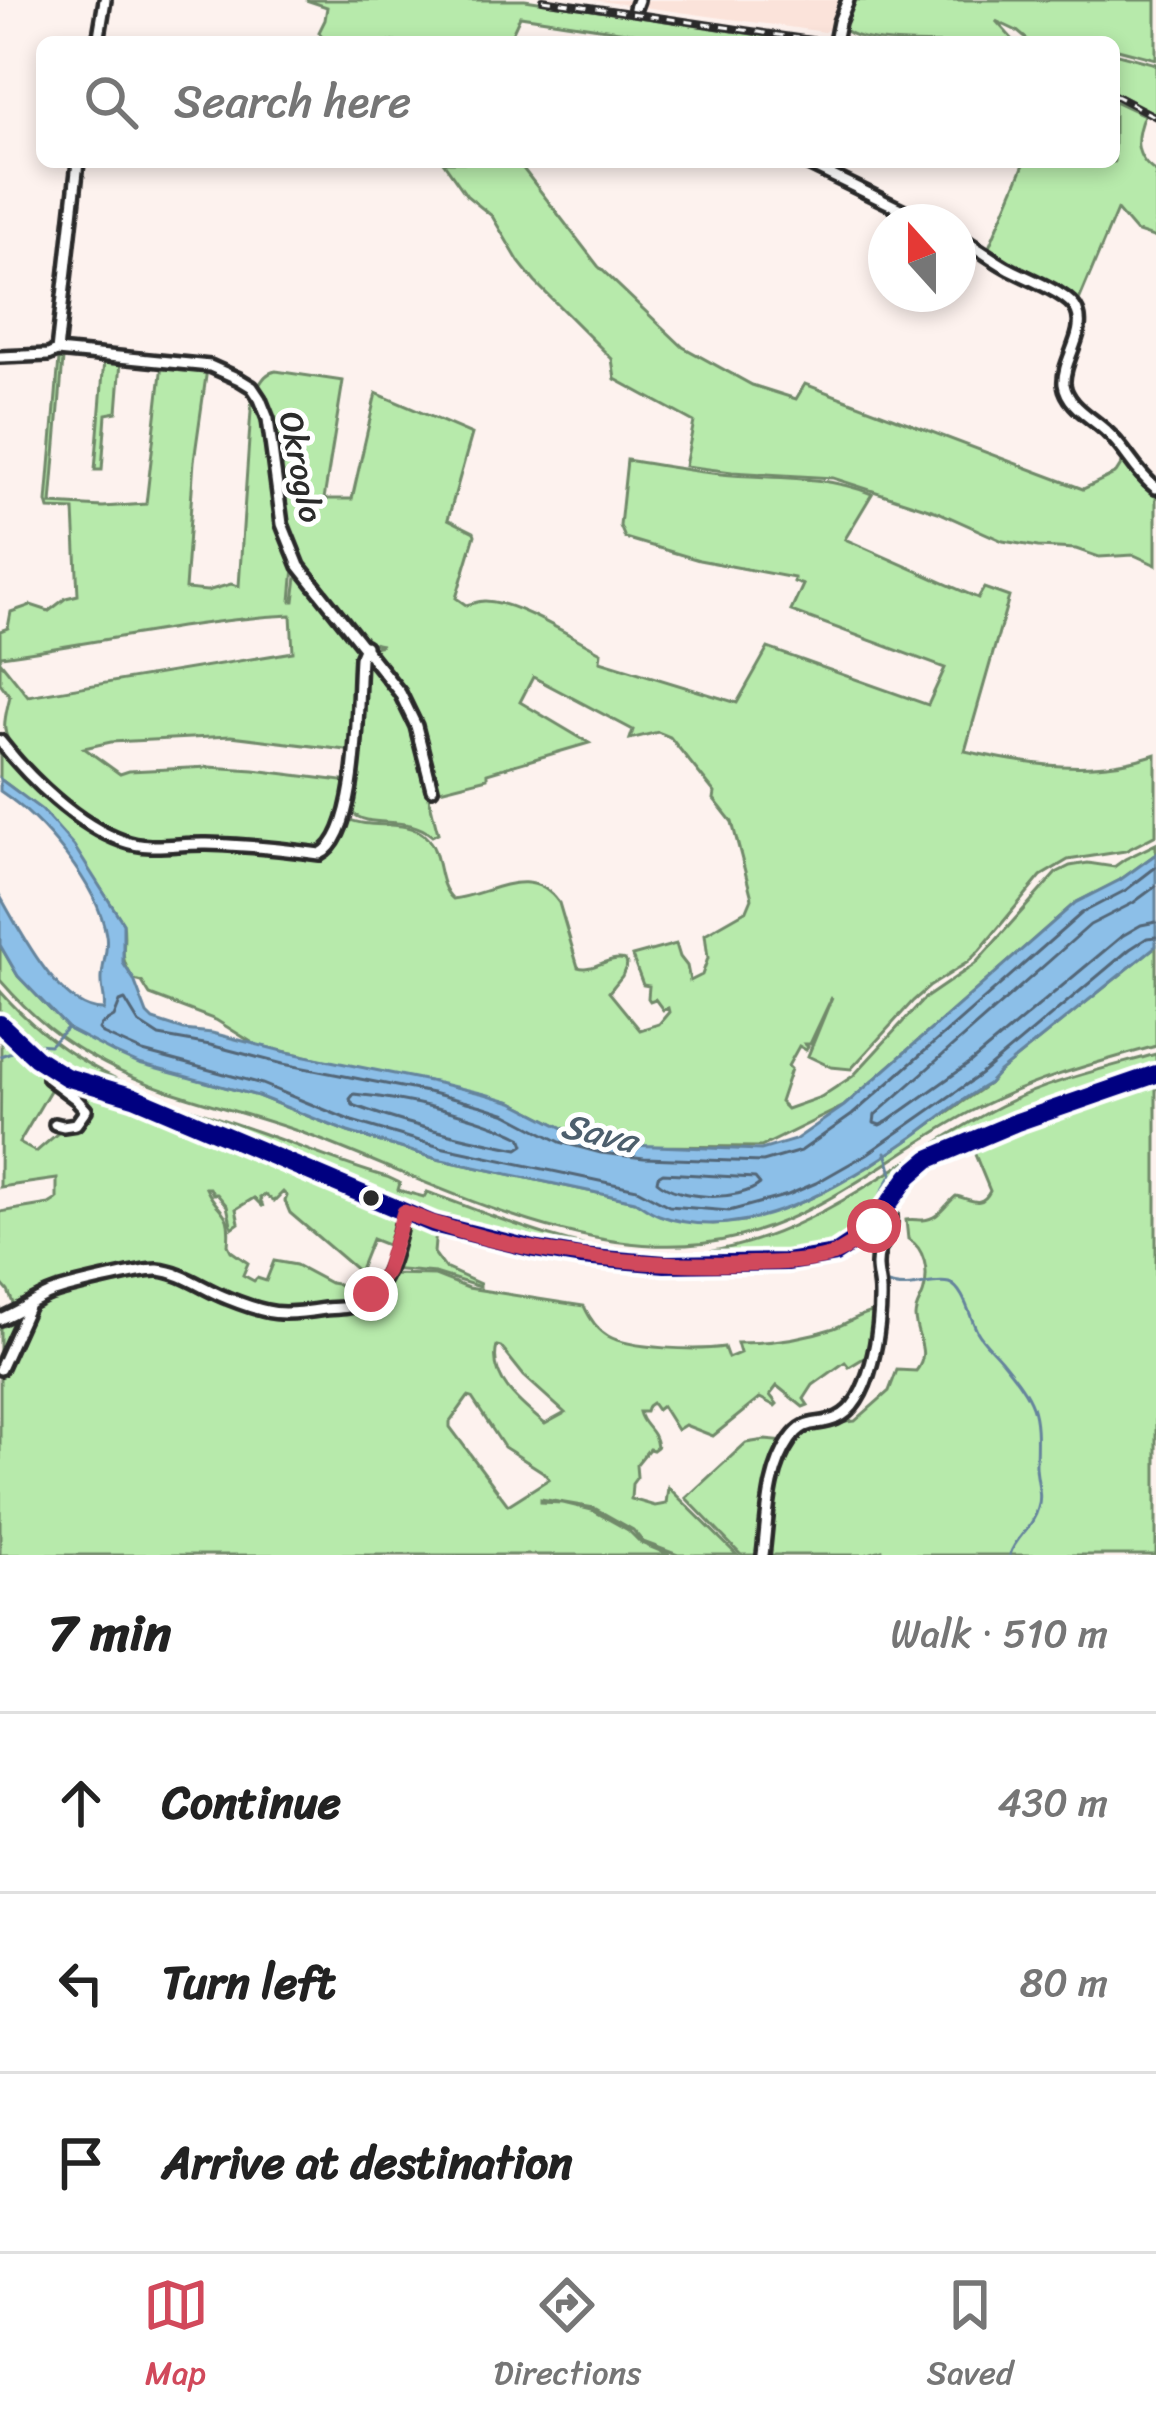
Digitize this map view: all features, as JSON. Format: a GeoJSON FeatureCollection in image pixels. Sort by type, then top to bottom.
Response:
{"type":"FeatureCollection","features":[{"type":"Feature","properties":{"kind":"street"},"geometry":{"type":"LineString","coordinates":[[99,36],[105,0]]}},
{"type":"Feature","properties":{"kind":"street"},"geometry":{"type":"LineString","coordinates":[[836,36],[848,0]]}},
{"type":"Feature","properties":{"kind":"street"},"geometry":{"type":"LineString","coordinates":[[58,352],[76,168]]}},
{"type":"Feature","properties":{"kind":"street"},"geometry":{"type":"LineString","coordinates":[[816,168],[889,204]]}},
{"type":"Feature","properties":{"kind":"street"},"geometry":{"type":"LineString","coordinates":[[976,248],[1075,306],[1079,313],[1065,377],[1068,396],[1118,442],[1140,475],[1156,488]]}},
{"type":"Feature","properties":{"kind":"street","name":"Okroglo"},"geometry":{"type":"LineString","coordinates":[[0,357],[58,352],[210,366],[251,388],[268,419],[282,524],[298,566],[391,679],[416,726],[432,789]]}},
{"type":"Feature","properties":{"kind":"street"},"geometry":{"type":"LineString","coordinates":[[0,741],[63,805],[125,842],[320,854],[333,846],[346,813],[364,646]]}},
{"type":"Feature","properties":{"kind":"street"},"geometry":{"type":"LineString","coordinates":[[0,1024],[36,1058],[66,1077],[134,1097],[433,1224],[534,1249],[665,1264],[808,1260],[840,1251],[871,1229],[928,1159],[1156,1074]]}},
{"type":"Feature","properties":{"kind":"street"},"geometry":{"type":"LineString","coordinates":[[49,1068],[48,1078],[86,1110],[76,1124],[55,1124]]}},
{"type":"Feature","properties":{"kind":"street"},"geometry":{"type":"LineString","coordinates":[[763,1555],[772,1479],[790,1439],[804,1425],[835,1420],[848,1412],[864,1388],[876,1339],[877,1260],[892,1227],[889,1205]]}},
{"type":"Feature","properties":{"kind":"street"},"geometry":{"type":"LineString","coordinates":[[0,1319],[50,1294],[158,1270],[277,1315],[356,1305],[382,1279],[404,1212]]}},
{"type":"Feature","properties":{"kind":"street"},"geometry":{"type":"LineString","coordinates":[[0,1369],[28,1307]]}},
{"type":"Feature","properties":{"kind":"shaded area"},"geometry":{"type":"Polygon","coordinates":[[[593,0],[843,0],[832,27],[824,32],[593,0]]]}},
{"type":"Feature","properties":{"kind":"green space"},"geometry":{"type":"Polygon","coordinates":[[[306,0],[525,0],[765,36],[652,36],[520,16],[511,36],[322,36],[327,7],[306,0]]]}},
{"type":"Feature","properties":{"kind":"green space"},"geometry":{"type":"Polygon","coordinates":[[[851,0],[1156,0],[1156,59],[1120,50],[1120,36],[1023,36],[996,21],[1010,36],[857,36],[846,31],[843,22],[851,0]]]}},
{"type":"Feature","properties":{"kind":"green space"},"geometry":{"type":"Polygon","coordinates":[[[1120,55],[1156,64],[1156,114],[1120,95],[1120,55]]]}},
{"type":"Feature","properties":{"kind":"green space"},"geometry":{"type":"Polygon","coordinates":[[[1120,104],[1144,115],[1138,146],[1143,160],[1156,172],[1156,238],[1135,231],[1117,210],[1078,303],[987,252],[1022,168],[1120,168],[1120,104]]]}},
{"type":"Feature","properties":{"kind":"green space"},"geometry":{"type":"Polygon","coordinates":[[[447,168],[523,168],[598,266],[683,347],[752,385],[796,399],[805,384],[1083,489],[1116,473],[1125,459],[1156,491],[1156,565],[1134,555],[1099,557],[1076,549],[1003,541],[938,512],[833,478],[685,466],[694,422],[615,379],[612,359],[535,282],[492,216],[467,196],[447,168]]]}},
{"type":"Feature","properties":{"kind":"green space"},"geometry":{"type":"Polygon","coordinates":[[[59,359],[63,359],[51,504],[146,504],[162,364],[207,369],[194,461],[185,589],[239,586],[252,396],[266,428],[274,507],[294,567],[291,601],[298,569],[358,644],[359,652],[354,751],[231,736],[111,742],[84,748],[120,774],[209,767],[350,782],[324,856],[334,849],[345,820],[398,826],[417,831],[431,843],[453,899],[509,884],[536,885],[548,891],[559,903],[578,967],[625,960],[622,976],[609,992],[640,1030],[659,1024],[669,1012],[648,998],[649,986],[643,985],[632,956],[676,944],[690,981],[702,975],[708,958],[705,934],[747,910],[752,898],[732,822],[670,737],[658,732],[630,739],[633,730],[533,677],[520,702],[589,743],[436,791],[409,703],[374,651],[373,647],[382,645],[366,639],[345,619],[316,583],[295,544],[274,433],[258,387],[265,377],[276,371],[343,381],[324,499],[352,499],[376,393],[472,434],[448,519],[475,535],[456,598],[466,605],[485,601],[512,607],[601,652],[600,661],[737,703],[768,648],[928,705],[945,668],[791,611],[803,585],[794,578],[699,560],[625,538],[620,526],[627,460],[721,474],[816,480],[872,494],[845,539],[978,598],[984,588],[1009,597],[965,751],[1037,764],[1085,766],[1156,754],[1156,835],[1125,851],[1068,860],[1041,876],[980,950],[913,1001],[851,1069],[831,1067],[808,1056],[832,997],[810,1044],[805,1044],[806,1050],[799,1046],[788,1066],[780,1102],[787,1109],[821,1097],[853,1076],[924,999],[975,964],[1056,873],[1088,863],[1114,867],[1156,844],[1156,854],[1120,880],[1075,903],[844,1106],[761,1147],[644,1146],[579,1136],[512,1102],[256,1045],[216,1020],[150,995],[142,982],[134,980],[124,958],[123,923],[96,882],[55,827],[0,779],[0,746],[11,756],[15,752],[5,731],[10,696],[0,683],[0,661],[28,696],[293,652],[291,615],[182,627],[0,659],[0,631],[8,628],[11,612],[31,605],[49,611],[78,595],[74,510],[49,509],[47,502],[59,359]]]}},
{"type":"Feature","properties":{"kind":"green space"},"geometry":{"type":"Polygon","coordinates":[[[104,360],[121,361],[117,412],[106,414],[102,470],[95,470],[104,360]]]}},
{"type":"Feature","properties":{"kind":"green space"},"geometry":{"type":"Polygon","coordinates":[[[367,654],[407,718],[438,833],[432,836],[411,825],[368,820],[350,811],[362,663],[367,654]]]}},
{"type":"Feature","properties":{"kind":"green space"},"geometry":{"type":"Polygon","coordinates":[[[0,945],[18,976],[70,1030],[139,1063],[258,1096],[348,1132],[437,1159],[635,1201],[666,1217],[713,1224],[744,1221],[791,1207],[873,1164],[988,1084],[1156,946],[1156,1046],[1060,1074],[991,1102],[828,1199],[769,1227],[683,1245],[628,1243],[516,1217],[303,1133],[178,1094],[105,1064],[48,1028],[0,980],[0,945]]]}},
{"type":"Feature","properties":{"kind":"green space"},"geometry":{"type":"Polygon","coordinates":[[[0,991],[57,1044],[150,1093],[387,1177],[400,1183],[398,1190],[424,1197],[427,1192],[551,1236],[627,1253],[682,1255],[732,1247],[779,1232],[824,1211],[1019,1097],[1156,1054],[1156,1067],[1003,1120],[928,1153],[905,1173],[866,1226],[831,1249],[780,1259],[647,1258],[561,1248],[455,1224],[410,1202],[398,1205],[380,1190],[353,1186],[142,1093],[77,1076],[55,1065],[0,1018],[0,991]]]}},
{"type":"Feature","properties":{"kind":"green space"},"geometry":{"type":"Polygon","coordinates":[[[1,1032],[52,1087],[19,1143],[36,1152],[59,1132],[80,1126],[90,1113],[57,1077],[196,1127],[394,1213],[399,1218],[392,1247],[372,1239],[359,1272],[290,1213],[283,1192],[274,1201],[265,1195],[260,1198],[263,1207],[254,1198],[236,1209],[239,1223],[232,1228],[227,1206],[206,1188],[226,1218],[231,1251],[248,1263],[243,1275],[266,1281],[274,1261],[296,1265],[330,1283],[371,1289],[347,1304],[318,1308],[312,1304],[310,1316],[358,1308],[387,1274],[435,1275],[468,1288],[584,1306],[600,1330],[632,1344],[724,1347],[728,1358],[740,1353],[737,1343],[810,1335],[876,1311],[867,1356],[849,1367],[845,1362],[813,1385],[804,1399],[808,1405],[803,1407],[777,1386],[770,1395],[775,1406],[760,1398],[713,1436],[685,1425],[677,1430],[662,1406],[657,1410],[652,1403],[646,1412],[639,1412],[657,1447],[649,1449],[636,1465],[631,1499],[666,1504],[668,1487],[737,1555],[678,1555],[643,1542],[633,1530],[594,1508],[541,1499],[592,1510],[641,1543],[670,1555],[0,1555],[0,1320],[36,1305],[15,1308],[0,1282],[0,1212],[49,1204],[57,1199],[57,1179],[0,1187],[1,1032]],[[497,1346],[497,1369],[517,1400],[545,1424],[565,1413],[524,1376],[497,1346]],[[468,1397],[450,1427],[508,1505],[549,1479],[504,1447],[468,1397]]]}},
{"type":"Feature","properties":{"kind":"green space"},"geometry":{"type":"Polygon","coordinates":[[[1156,1079],[1156,1555],[883,1555],[882,1550],[865,1555],[765,1555],[780,1460],[805,1426],[855,1421],[889,1391],[897,1370],[916,1371],[920,1364],[923,1351],[915,1317],[926,1268],[922,1254],[908,1239],[906,1220],[933,1217],[956,1196],[983,1200],[990,1191],[974,1152],[995,1140],[1062,1110],[1156,1079]]]}},
{"type":"Feature","properties":{"kind":"green space"},"geometry":{"type":"Polygon","coordinates":[[[406,1221],[423,1232],[436,1230],[434,1253],[445,1268],[480,1287],[435,1273],[389,1269],[406,1221]]]}},
{"type":"Feature","properties":{"kind":"green space"},"geometry":{"type":"Polygon","coordinates":[[[786,1442],[777,1459],[761,1555],[741,1555],[686,1498],[746,1443],[786,1442]]]}},
{"type":"Feature","properties":{"kind":"water"},"geometry":{"type":"Polygon","coordinates":[[[0,779],[42,810],[74,846],[123,923],[123,963],[153,1020],[485,1094],[512,1102],[579,1136],[628,1145],[761,1150],[795,1140],[844,1106],[1075,903],[1120,880],[1156,854],[1156,946],[988,1084],[857,1174],[759,1217],[692,1223],[656,1214],[635,1201],[437,1159],[348,1132],[258,1096],[139,1064],[70,1030],[18,976],[0,945],[0,896],[57,984],[88,1007],[104,1010],[107,941],[101,915],[66,854],[0,791],[0,779]]]}},
{"type":"Feature","properties":{"kind":"waterway"},"geometry":{"type":"LineString","coordinates":[[0,1056],[35,1044],[50,1045],[67,1028]]}},
{"type":"Feature","properties":{"kind":"waterway"},"geometry":{"type":"LineString","coordinates":[[871,1220],[892,1174],[886,1152]]}},
{"type":"Feature","properties":{"kind":"waterway"},"geometry":{"type":"LineString","coordinates":[[871,1235],[873,1262]]}},
{"type":"Feature","properties":{"kind":"waterway"},"geometry":{"type":"LineString","coordinates":[[885,1283],[954,1286],[979,1335],[1028,1396],[1036,1429],[1039,1502],[1036,1515],[1010,1555]]}},
{"type":"Feature","properties":{"kind":"railway"},"geometry":{"type":"LineString","coordinates":[[543,0],[785,36]]}},
{"type":"Feature","properties":{"kind":"railway"},"geometry":{"type":"LineString","coordinates":[[1120,98],[1156,117]]}},
{"type":"Feature","properties":{"kind":"transit line"},"geometry":{"type":"LineString","coordinates":[[0,1024],[36,1058],[66,1077],[134,1097],[433,1224],[534,1249],[665,1264],[787,1262],[835,1254],[868,1232],[909,1176],[929,1159],[1017,1122],[1156,1074]]}},
{"type":"Feature","properties":{"kind":"route"},"geometry":{"type":"LineString","coordinates":[[371,1294],[386,1271],[404,1212],[433,1224],[534,1249],[665,1264],[808,1260],[835,1254],[874,1226]]}},
{"type":"Feature","properties":{"kind":"water label","name":"Sava"},"geometry":{"type":"Point","coordinates":[599,1133]}}]}
